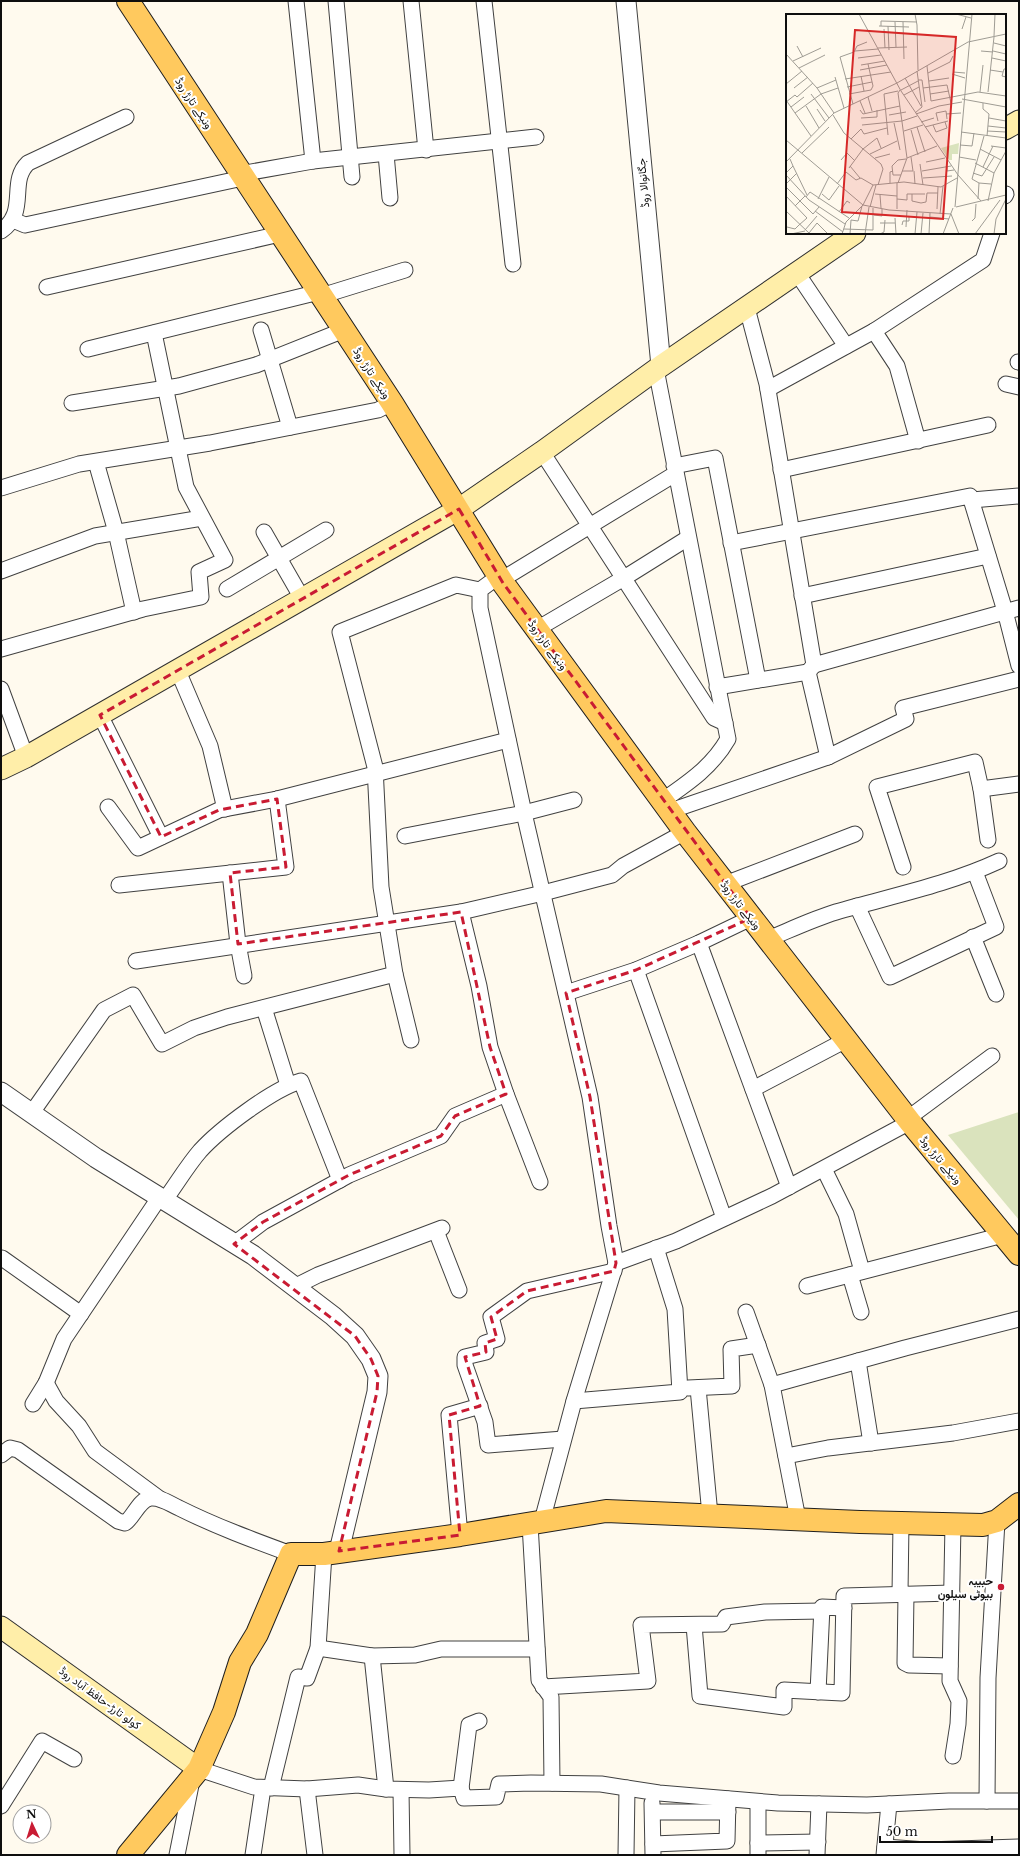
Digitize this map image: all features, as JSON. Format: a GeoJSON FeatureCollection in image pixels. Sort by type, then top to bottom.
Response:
{"type":"FeatureCollection","features":[{"type":"Feature","properties":{"kind":"main road","name":"ونیکے تارڑ روڈ"},"geometry":{"type":"LineString","coordinates":[[128,1],[392,403],[459,509],[500,578],[685,832],[751,918],[909,1120],[1019,1254]]}},
{"type":"Feature","properties":{"kind":"main road"},"geometry":{"type":"LineString","coordinates":[[1006,128],[1019,121]]}},
{"type":"Feature","properties":{"kind":"main road"},"geometry":{"type":"LineString","coordinates":[[1,769],[26,757],[178,671],[459,509],[542,452],[658,367],[747,308],[854,234]]}},
{"type":"Feature","properties":{"kind":"main road"},"geometry":{"type":"LineString","coordinates":[[128,1855],[196,1773],[224,1712],[240,1662],[257,1634],[291,1554],[332,1552],[460,1535],[606,1511],[983,1525],[997,1521],[1019,1504]]}},
{"type":"Feature","properties":{"kind":"main road","name":"کولو تارڑ-حافظ آباد روڈ"},"geometry":{"type":"LineString","coordinates":[[1,1627],[196,1773]]}},
{"type":"Feature","properties":{"kind":"street"},"geometry":{"type":"LineString","coordinates":[[296,1],[313,161]]}},
{"type":"Feature","properties":{"kind":"street"},"geometry":{"type":"LineString","coordinates":[[336,1],[352,178]]}},
{"type":"Feature","properties":{"kind":"street"},"geometry":{"type":"LineString","coordinates":[[411,1],[426,150]]}},
{"type":"Feature","properties":{"kind":"street"},"geometry":{"type":"LineString","coordinates":[[484,1],[513,264]]}},
{"type":"Feature","properties":{"kind":"street","name":"جگانوالا روڈ"},"geometry":{"type":"LineString","coordinates":[[626,1],[658,367]]}},
{"type":"Feature","properties":{"kind":"street"},"geometry":{"type":"LineString","coordinates":[[1,230],[10,224],[16,214],[21,170],[28,163],[126,117]]}},
{"type":"Feature","properties":{"kind":"street"},"geometry":{"type":"LineString","coordinates":[[13,220],[25,225],[313,161],[536,137]]}},
{"type":"Feature","properties":{"kind":"street"},"geometry":{"type":"LineString","coordinates":[[386,154],[390,198]]}},
{"type":"Feature","properties":{"kind":"street"},"geometry":{"type":"LineString","coordinates":[[47,287],[280,234]]}},
{"type":"Feature","properties":{"kind":"street"},"geometry":{"type":"LineString","coordinates":[[768,389],[874,331],[983,260],[992,234]]}},
{"type":"Feature","properties":{"kind":"street"},"geometry":{"type":"LineString","coordinates":[[88,349],[320,294],[405,270]]}},
{"type":"Feature","properties":{"kind":"street"},"geometry":{"type":"LineString","coordinates":[[797,273],[846,346]]}},
{"type":"Feature","properties":{"kind":"street"},"geometry":{"type":"LineString","coordinates":[[747,308],[768,389],[802,596],[811,668],[828,757]]}},
{"type":"Feature","properties":{"kind":"street"},"geometry":{"type":"LineString","coordinates":[[262,330],[290,427]]}},
{"type":"Feature","properties":{"kind":"street"},"geometry":{"type":"LineString","coordinates":[[72,403],[166,388],[249,367],[344,330]]}},
{"type":"Feature","properties":{"kind":"street"},"geometry":{"type":"LineString","coordinates":[[874,331],[897,366],[918,441]]}},
{"type":"Feature","properties":{"kind":"street"},"geometry":{"type":"LineString","coordinates":[[1,649],[134,612],[201,597],[199,572],[224,560],[186,487],[154,333]]}},
{"type":"Feature","properties":{"kind":"street"},"geometry":{"type":"LineString","coordinates":[[658,367],[674,470],[728,739],[721,751],[704,771],[666,806]]}},
{"type":"Feature","properties":{"kind":"street"},"geometry":{"type":"LineString","coordinates":[[1,488],[79,464],[179,448],[378,410],[392,403]]}},
{"type":"Feature","properties":{"kind":"street"},"geometry":{"type":"LineString","coordinates":[[781,470],[988,426]]}},
{"type":"Feature","properties":{"kind":"street"},"geometry":{"type":"LineString","coordinates":[[542,452],[714,718],[725,723]]}},
{"type":"Feature","properties":{"kind":"street"},"geometry":{"type":"LineString","coordinates":[[411,1040],[395,974],[381,887],[376,774],[340,632],[456,585],[480,590],[590,526],[674,470],[715,458],[758,680]]}},
{"type":"Feature","properties":{"kind":"street"},"geometry":{"type":"LineString","coordinates":[[96,462],[116,532],[134,612]]}},
{"type":"Feature","properties":{"kind":"street"},"geometry":{"type":"LineString","coordinates":[[732,543],[970,496],[988,556],[1012,609],[1019,666]]}},
{"type":"Feature","properties":{"kind":"street"},"geometry":{"type":"LineString","coordinates":[[972,500],[1019,496]]}},
{"type":"Feature","properties":{"kind":"street"},"geometry":{"type":"LineString","coordinates":[[1,571],[96,536],[202,518]]}},
{"type":"Feature","properties":{"kind":"street"},"geometry":{"type":"LineString","coordinates":[[227,589],[326,530]]}},
{"type":"Feature","properties":{"kind":"street"},"geometry":{"type":"LineString","coordinates":[[264,532],[302,600]]}},
{"type":"Feature","properties":{"kind":"street"},"geometry":{"type":"LineString","coordinates":[[537,629],[624,578],[688,538]]}},
{"type":"Feature","properties":{"kind":"street"},"geometry":{"type":"LineString","coordinates":[[802,596],[988,556]]}},
{"type":"Feature","properties":{"kind":"street"},"geometry":{"type":"LineString","coordinates":[[480,590],[480,608],[508,740],[590,1097],[615,1267],[563,1439],[536,1522],[537,1649],[539,1680],[550,1697],[552,1783]]}},
{"type":"Feature","properties":{"kind":"street"},"geometry":{"type":"LineString","coordinates":[[717,687],[758,680],[811,668],[1012,609]]}},
{"type":"Feature","properties":{"kind":"street"},"geometry":{"type":"LineString","coordinates":[[178,671],[210,746],[225,809]]}},
{"type":"Feature","properties":{"kind":"street"},"geometry":{"type":"LineString","coordinates":[[666,806],[828,757],[906,719],[903,708],[1019,679]]}},
{"type":"Feature","properties":{"kind":"street"},"geometry":{"type":"LineString","coordinates":[[1,689],[26,757]]}},
{"type":"Feature","properties":{"kind":"street"},"geometry":{"type":"LineString","coordinates":[[100,715],[161,837]]}},
{"type":"Feature","properties":{"kind":"street"},"geometry":{"type":"LineString","coordinates":[[108,808],[138,848],[225,809],[277,799],[508,740]]}},
{"type":"Feature","properties":{"kind":"street"},"geometry":{"type":"LineString","coordinates":[[904,867],[877,787],[975,762],[982,789],[988,840]]}},
{"type":"Feature","properties":{"kind":"street"},"geometry":{"type":"LineString","coordinates":[[982,789],[1019,784]]}},
{"type":"Feature","properties":{"kind":"street"},"geometry":{"type":"LineString","coordinates":[[119,885],[286,867],[277,799]]}},
{"type":"Feature","properties":{"kind":"street"},"geometry":{"type":"LineString","coordinates":[[405,836],[524,813],[574,800]]}},
{"type":"Feature","properties":{"kind":"street"},"geometry":{"type":"LineString","coordinates":[[136,961],[238,944],[461,912],[543,893],[612,875],[623,866],[685,832]]}},
{"type":"Feature","properties":{"kind":"street"},"geometry":{"type":"LineString","coordinates":[[725,884],[855,834]]}},
{"type":"Feature","properties":{"kind":"street"},"geometry":{"type":"LineString","coordinates":[[768,939],[834,912],[897,896],[975,872],[999,860]]}},
{"type":"Feature","properties":{"kind":"street"},"geometry":{"type":"LineString","coordinates":[[857,906],[890,977],[996,927],[975,872]]}},
{"type":"Feature","properties":{"kind":"street"},"geometry":{"type":"LineString","coordinates":[[230,873],[238,944],[244,976]]}},
{"type":"Feature","properties":{"kind":"street"},"geometry":{"type":"LineString","coordinates":[[461,912],[479,986],[490,1047],[506,1094],[540,1182]]}},
{"type":"Feature","properties":{"kind":"street"},"geometry":{"type":"LineString","coordinates":[[566,993],[636,970],[699,943],[751,918]]}},
{"type":"Feature","properties":{"kind":"street"},"geometry":{"type":"LineString","coordinates":[[973,937],[996,994]]}},
{"type":"Feature","properties":{"kind":"street"},"geometry":{"type":"LineString","coordinates":[[699,943],[789,1187]]}},
{"type":"Feature","properties":{"kind":"street"},"geometry":{"type":"LineString","coordinates":[[636,970],[724,1218]]}},
{"type":"Feature","properties":{"kind":"street"},"geometry":{"type":"LineString","coordinates":[[30,1114],[104,1010],[133,995],[162,1044],[194,1028],[227,1017],[395,974]]}},
{"type":"Feature","properties":{"kind":"street"},"geometry":{"type":"LineString","coordinates":[[264,1008],[288,1085]]}},
{"type":"Feature","properties":{"kind":"street"},"geometry":{"type":"LineString","coordinates":[[753,1089],[846,1040]]}},
{"type":"Feature","properties":{"kind":"street"},"geometry":{"type":"LineString","coordinates":[[563,1439],[488,1445],[485,1422],[465,1365],[465,1358],[486,1352],[485,1343],[497,1339],[491,1317],[527,1291],[615,1267],[724,1218],[824,1169],[909,1120],[992,1056]]}},
{"type":"Feature","properties":{"kind":"street"},"geometry":{"type":"LineString","coordinates":[[33,1404],[46,1383],[64,1339],[162,1200],[200,1151],[259,1103],[288,1085],[301,1081],[340,1180]]}},
{"type":"Feature","properties":{"kind":"street"},"geometry":{"type":"LineString","coordinates":[[1,1092],[30,1114],[162,1200],[253,1256],[333,1316],[355,1336],[371,1359],[378,1376],[377,1392],[332,1552],[318,1648],[307,1678],[298,1677],[267,1788],[253,1855]]}},
{"type":"Feature","properties":{"kind":"street"},"geometry":{"type":"LineString","coordinates":[[234,1244],[263,1222],[340,1180],[441,1136],[455,1116],[506,1094]]}},
{"type":"Feature","properties":{"kind":"street"},"geometry":{"type":"LineString","coordinates":[[824,1169],[846,1214],[861,1312]]}},
{"type":"Feature","properties":{"kind":"street"},"geometry":{"type":"LineString","coordinates":[[294,1287],[318,1275],[438,1230],[459,1290]]}},
{"type":"Feature","properties":{"kind":"street"},"geometry":{"type":"LineString","coordinates":[[807,1286],[1003,1235]]}},
{"type":"Feature","properties":{"kind":"street"},"geometry":{"type":"LineString","coordinates":[[574,1401],[680,1392],[675,1309],[656,1248]]}},
{"type":"Feature","properties":{"kind":"street"},"geometry":{"type":"LineString","coordinates":[[1,1259],[2,1258],[81,1314]]}},
{"type":"Feature","properties":{"kind":"street"},"geometry":{"type":"LineString","coordinates":[[746,1312],[772,1385],[798,1519]]}},
{"type":"Feature","properties":{"kind":"street"},"geometry":{"type":"LineString","coordinates":[[772,1385],[1019,1319]]}},
{"type":"Feature","properties":{"kind":"street"},"geometry":{"type":"LineString","coordinates":[[680,1388],[732,1386],[731,1349],[758,1345]]}},
{"type":"Feature","properties":{"kind":"street"},"geometry":{"type":"LineString","coordinates":[[858,1361],[871,1443]]}},
{"type":"Feature","properties":{"kind":"street"},"geometry":{"type":"LineString","coordinates":[[46,1383],[56,1401],[78,1426],[95,1451],[160,1499],[214,1526],[291,1554]]}},
{"type":"Feature","properties":{"kind":"street"},"geometry":{"type":"LineString","coordinates":[[698,1388],[710,1515]]}},
{"type":"Feature","properties":{"kind":"street"},"geometry":{"type":"LineString","coordinates":[[460,1535],[449,1415],[480,1406]]}},
{"type":"Feature","properties":{"kind":"street"},"geometry":{"type":"LineString","coordinates":[[786,1456],[828,1448],[953,1433],[1019,1421]]}},
{"type":"Feature","properties":{"kind":"street"},"geometry":{"type":"LineString","coordinates":[[1,1455],[10,1448],[18,1450],[118,1521],[125,1523],[131,1519],[142,1502],[150,1498],[160,1499]]}},
{"type":"Feature","properties":{"kind":"street"},"geometry":{"type":"LineString","coordinates":[[987,1801],[988,1678],[997,1521]]}},
{"type":"Feature","properties":{"kind":"street"},"geometry":{"type":"LineString","coordinates":[[901,1523],[906,1663],[909,1665],[950,1666]]}},
{"type":"Feature","properties":{"kind":"street"},"geometry":{"type":"LineString","coordinates":[[953,1524],[950,1681],[959,1701],[958,1724],[953,1756]]}},
{"type":"Feature","properties":{"kind":"street"},"geometry":{"type":"LineString","coordinates":[[694,1625],[700,1696],[784,1707],[784,1690],[842,1693],[844,1596],[952,1593]]}},
{"type":"Feature","properties":{"kind":"street"},"geometry":{"type":"LineString","coordinates":[[818,1692],[822,1607],[844,1608]]}},
{"type":"Feature","properties":{"kind":"street"},"geometry":{"type":"LineString","coordinates":[[544,1687],[648,1681],[641,1626],[722,1624],[726,1617],[765,1612],[822,1611]]}},
{"type":"Feature","properties":{"kind":"street"},"geometry":{"type":"LineString","coordinates":[[318,1648],[372,1656],[414,1655],[441,1649],[537,1649]]}},
{"type":"Feature","properties":{"kind":"street"},"geometry":{"type":"LineString","coordinates":[[372,1656],[402,1855]]}},
{"type":"Feature","properties":{"kind":"street"},"geometry":{"type":"LineString","coordinates":[[479,1721],[469,1725],[461,1788],[464,1798],[496,1797],[499,1784],[601,1784],[728,1805]]}},
{"type":"Feature","properties":{"kind":"street"},"geometry":{"type":"LineString","coordinates":[[1,1806],[42,1741],[74,1759]]}},
{"type":"Feature","properties":{"kind":"street"},"geometry":{"type":"LineString","coordinates":[[177,1855],[196,1773],[254,1788],[307,1789],[358,1785],[393,1789],[461,1788]]}},
{"type":"Feature","properties":{"kind":"street"},"geometry":{"type":"LineString","coordinates":[[626,1855],[627,1788]]}},
{"type":"Feature","properties":{"kind":"street"},"geometry":{"type":"LineString","coordinates":[[307,1789],[315,1855]]}},
{"type":"Feature","properties":{"kind":"street"},"geometry":{"type":"LineString","coordinates":[[652,1792],[653,1850],[680,1849],[727,1841],[728,1805]]}},
{"type":"Feature","properties":{"kind":"street"},"geometry":{"type":"LineString","coordinates":[[653,1812],[758,1802],[888,1804],[1019,1801]]}},
{"type":"Feature","properties":{"kind":"street"},"geometry":{"type":"LineString","coordinates":[[758,1802],[758,1849],[818,1849],[820,1804]]}},
{"type":"Feature","properties":{"kind":"street"},"geometry":{"type":"LineString","coordinates":[[888,1804],[885,1851],[1019,1847]]}},
{"type":"Feature","properties":{"kind":"highlighted area"},"geometry":{"type":"Polygon","coordinates":[[[459,509],[503,583],[751,918],[636,970],[566,993],[590,1097],[616,1263],[614,1271],[527,1291],[491,1317],[497,1339],[485,1343],[486,1352],[465,1357],[480,1406],[449,1415],[460,1535],[339,1551],[377,1392],[378,1376],[371,1359],[355,1336],[234,1244],[263,1222],[349,1175],[441,1136],[455,1116],[506,1094],[490,1047],[461,912],[238,944],[230,873],[286,867],[277,799],[219,810],[161,837],[100,715],[459,509]]]}},
{"type":"Feature","properties":{"kind":"green space"},"geometry":{"type":"Polygon","coordinates":[[[1019,1112],[1019,1220],[948,1135],[1019,1112]]]}},
{"type":"Feature","properties":{"kind":"place","name":"حبیبہ بیوٹی سیلون"},"geometry":{"type":"Point","coordinates":[1001,1587]}}]}
